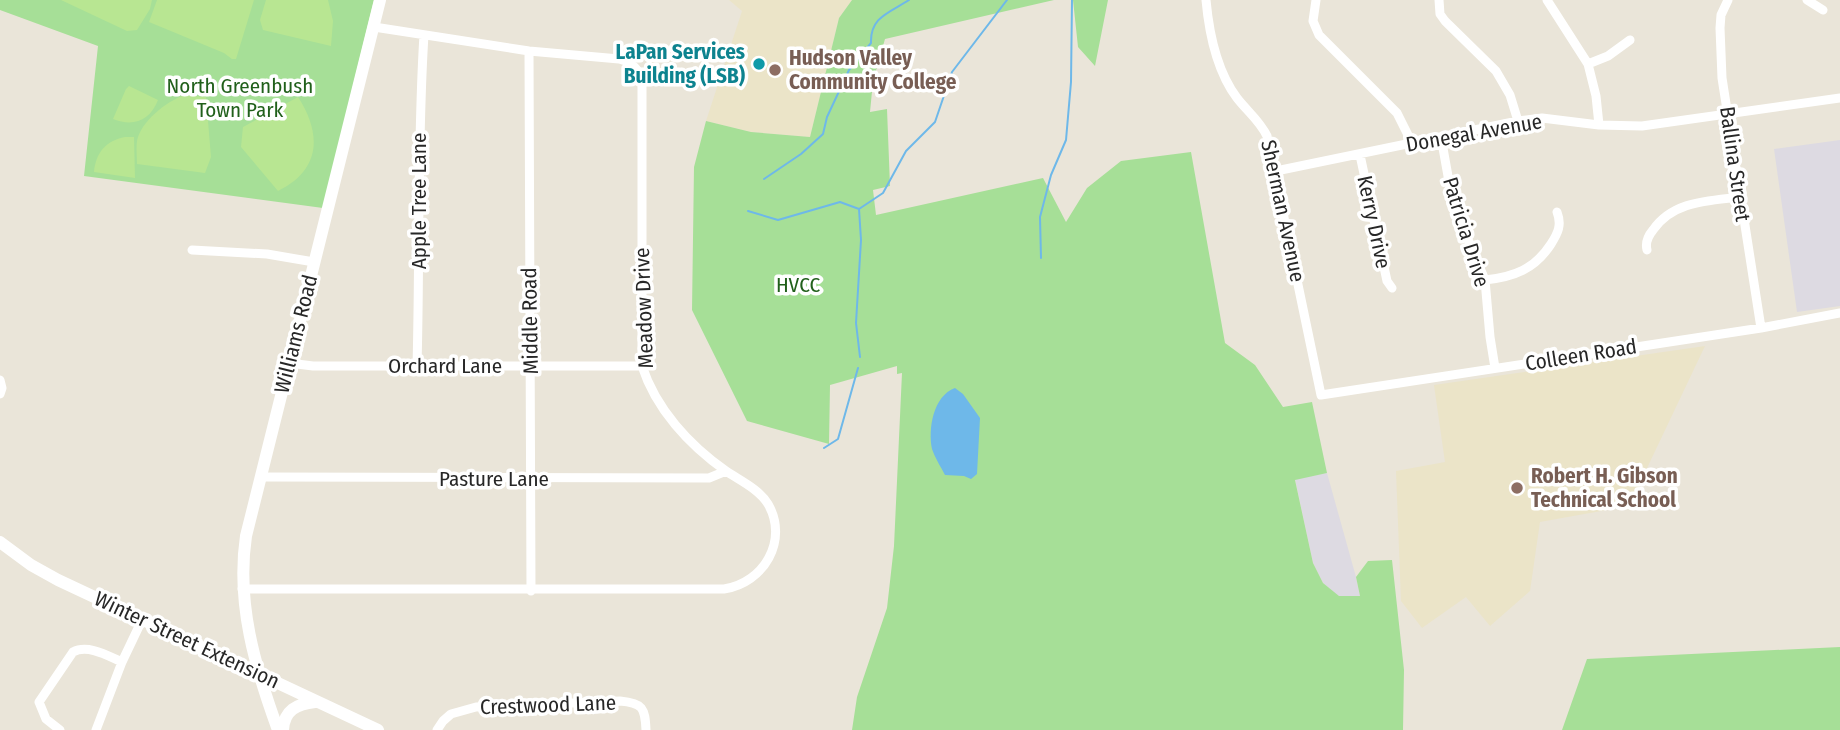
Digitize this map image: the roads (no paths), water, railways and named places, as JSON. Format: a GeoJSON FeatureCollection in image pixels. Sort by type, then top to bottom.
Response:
{"type":"FeatureCollection","features":[{"type":"Feature","properties":{"kind":"main road","name":"Williams Road"},"geometry":{"type":"LineString","coordinates":[[280,730],[257,671],[242,589],[246,536],[380,0]]}},
{"type":"Feature","properties":{"kind":"main road","name":"Winter Street Extension"},"geometry":{"type":"LineString","coordinates":[[0,542],[31,565],[58,580],[378,730]]}},
{"type":"Feature","properties":{"kind":"main road"},"geometry":{"type":"LineString","coordinates":[[280,730],[290,710],[314,702]]}},
{"type":"Feature","properties":{"kind":"street","name":"Sherman Avenue"},"geometry":{"type":"LineString","coordinates":[[1206,0],[1211,39],[1222,72],[1237,99],[1262,125],[1268,136],[1321,395]]}},
{"type":"Feature","properties":{"kind":"street"},"geometry":{"type":"LineString","coordinates":[[1316,0],[1313,21],[1319,35],[1397,113],[1412,143]]}},
{"type":"Feature","properties":{"kind":"street"},"geometry":{"type":"LineString","coordinates":[[1438,0],[1440,14],[1445,21],[1496,71],[1505,84],[1518,121]]}},
{"type":"Feature","properties":{"kind":"street"},"geometry":{"type":"LineString","coordinates":[[1547,0],[1588,64],[1596,96],[1599,125]]}},
{"type":"Feature","properties":{"kind":"street","name":"Ballina Street"},"geometry":{"type":"LineString","coordinates":[[1728,0],[1721,15],[1719,42],[1761,328]]}},
{"type":"Feature","properties":{"kind":"street"},"geometry":{"type":"LineString","coordinates":[[1807,0],[1823,10]]}},
{"type":"Feature","properties":{"kind":"street","name":"Meadow Drive"},"geometry":{"type":"LineString","coordinates":[[242,589],[724,589],[733,588],[752,578],[765,566],[775,547],[773,517],[763,497],[698,449],[659,404],[642,366],[641,75],[632,64],[619,59],[529,51],[374,27]]}},
{"type":"Feature","properties":{"kind":"street","name":"Apple Tree Lane"},"geometry":{"type":"LineString","coordinates":[[417,366],[418,126],[424,35]]}},
{"type":"Feature","properties":{"kind":"street"},"geometry":{"type":"LineString","coordinates":[[1588,64],[1608,56],[1630,40]]}},
{"type":"Feature","properties":{"kind":"street","name":"Middle Road"},"geometry":{"type":"LineString","coordinates":[[529,51],[531,591]]}},
{"type":"Feature","properties":{"kind":"street","name":"Donegal Avenue"},"geometry":{"type":"LineString","coordinates":[[1276,171],[1518,121],[1542,118],[1599,125],[1642,126],[1840,98]]}},
{"type":"Feature","properties":{"kind":"street","name":"Patricia Drive"},"geometry":{"type":"LineString","coordinates":[[1441,137],[1453,204],[1485,280],[1495,368]]}},
{"type":"Feature","properties":{"kind":"street","name":"Kerry Drive"},"geometry":{"type":"LineString","coordinates":[[1360,155],[1387,281],[1392,288]]}},
{"type":"Feature","properties":{"kind":"street"},"geometry":{"type":"LineString","coordinates":[[1647,250],[1647,240],[1668,214],[1694,203],[1740,197]]}},
{"type":"Feature","properties":{"kind":"street"},"geometry":{"type":"LineString","coordinates":[[1485,280],[1515,275],[1539,261],[1558,233],[1560,224],[1557,212]]}},
{"type":"Feature","properties":{"kind":"street"},"geometry":{"type":"LineString","coordinates":[[192,250],[267,254],[314,262]]}},
{"type":"Feature","properties":{"kind":"street","name":"Colleen Road"},"geometry":{"type":"LineString","coordinates":[[1321,395],[1761,328],[1840,313]]}},
{"type":"Feature","properties":{"kind":"street","name":"Orchard Lane"},"geometry":{"type":"LineString","coordinates":[[289,363],[313,366],[642,366]]}},
{"type":"Feature","properties":{"kind":"street"},"geometry":{"type":"LineString","coordinates":[[0,380],[0,394]]}},
{"type":"Feature","properties":{"kind":"street","name":"Pasture Lane"},"geometry":{"type":"LineString","coordinates":[[261,477],[709,478],[726,471]]}},
{"type":"Feature","properties":{"kind":"street"},"geometry":{"type":"LineString","coordinates":[[96,730],[122,662],[142,620]]}},
{"type":"Feature","properties":{"kind":"street"},"geometry":{"type":"LineString","coordinates":[[60,730],[46,719],[39,702],[73,652],[78,649],[92,650],[122,662]]}},
{"type":"Feature","properties":{"kind":"street","name":"Crestwood Lane"},"geometry":{"type":"LineString","coordinates":[[437,730],[451,714],[476,707],[620,701],[634,702],[641,707],[646,730]]}},
{"type":"Feature","properties":{"kind":"water"},"geometry":{"type":"Polygon","coordinates":[[[955,388],[963,394],[980,418],[977,474],[971,479],[945,475],[932,449],[932,423],[937,406],[948,392],[955,388]]]}},
{"type":"Feature","properties":{"kind":"waterway"},"geometry":{"type":"LineString","coordinates":[[764,179],[801,154],[823,134],[827,117],[849,70],[871,43],[877,21],[909,0]]}},
{"type":"Feature","properties":{"kind":"waterway"},"geometry":{"type":"LineString","coordinates":[[860,357],[856,323],[861,240],[859,209],[883,193],[906,151],[935,122],[952,72],[1007,0]]}},
{"type":"Feature","properties":{"kind":"waterway"},"geometry":{"type":"LineString","coordinates":[[1041,258],[1040,217],[1051,175],[1066,140],[1071,82],[1072,0]]}},
{"type":"Feature","properties":{"kind":"waterway"},"geometry":{"type":"LineString","coordinates":[[748,211],[778,220],[840,202],[859,209]]}},
{"type":"Feature","properties":{"kind":"waterway"},"geometry":{"type":"LineString","coordinates":[[824,448],[838,439],[858,368]]}},
{"type":"Feature","properties":{"kind":"place","name":"LaPan Services Building (LSB)"},"geometry":{"type":"Point","coordinates":[759,64]}},
{"type":"Feature","properties":{"kind":"place","name":"Hudson Valley Community College"},"geometry":{"type":"Point","coordinates":[775,70]}},
{"type":"Feature","properties":{"kind":"place","name":"Robert H. Gibson Technical School"},"geometry":{"type":"Point","coordinates":[1517,488]}},
{"type":"Feature","properties":{"kind":"park label","name":"North Greenbush Town Park"},"geometry":{"type":"Point","coordinates":[240,98]}},
{"type":"Feature","properties":{"kind":"park label","name":"HVCC"},"geometry":{"type":"Point","coordinates":[798,285]}}]}
